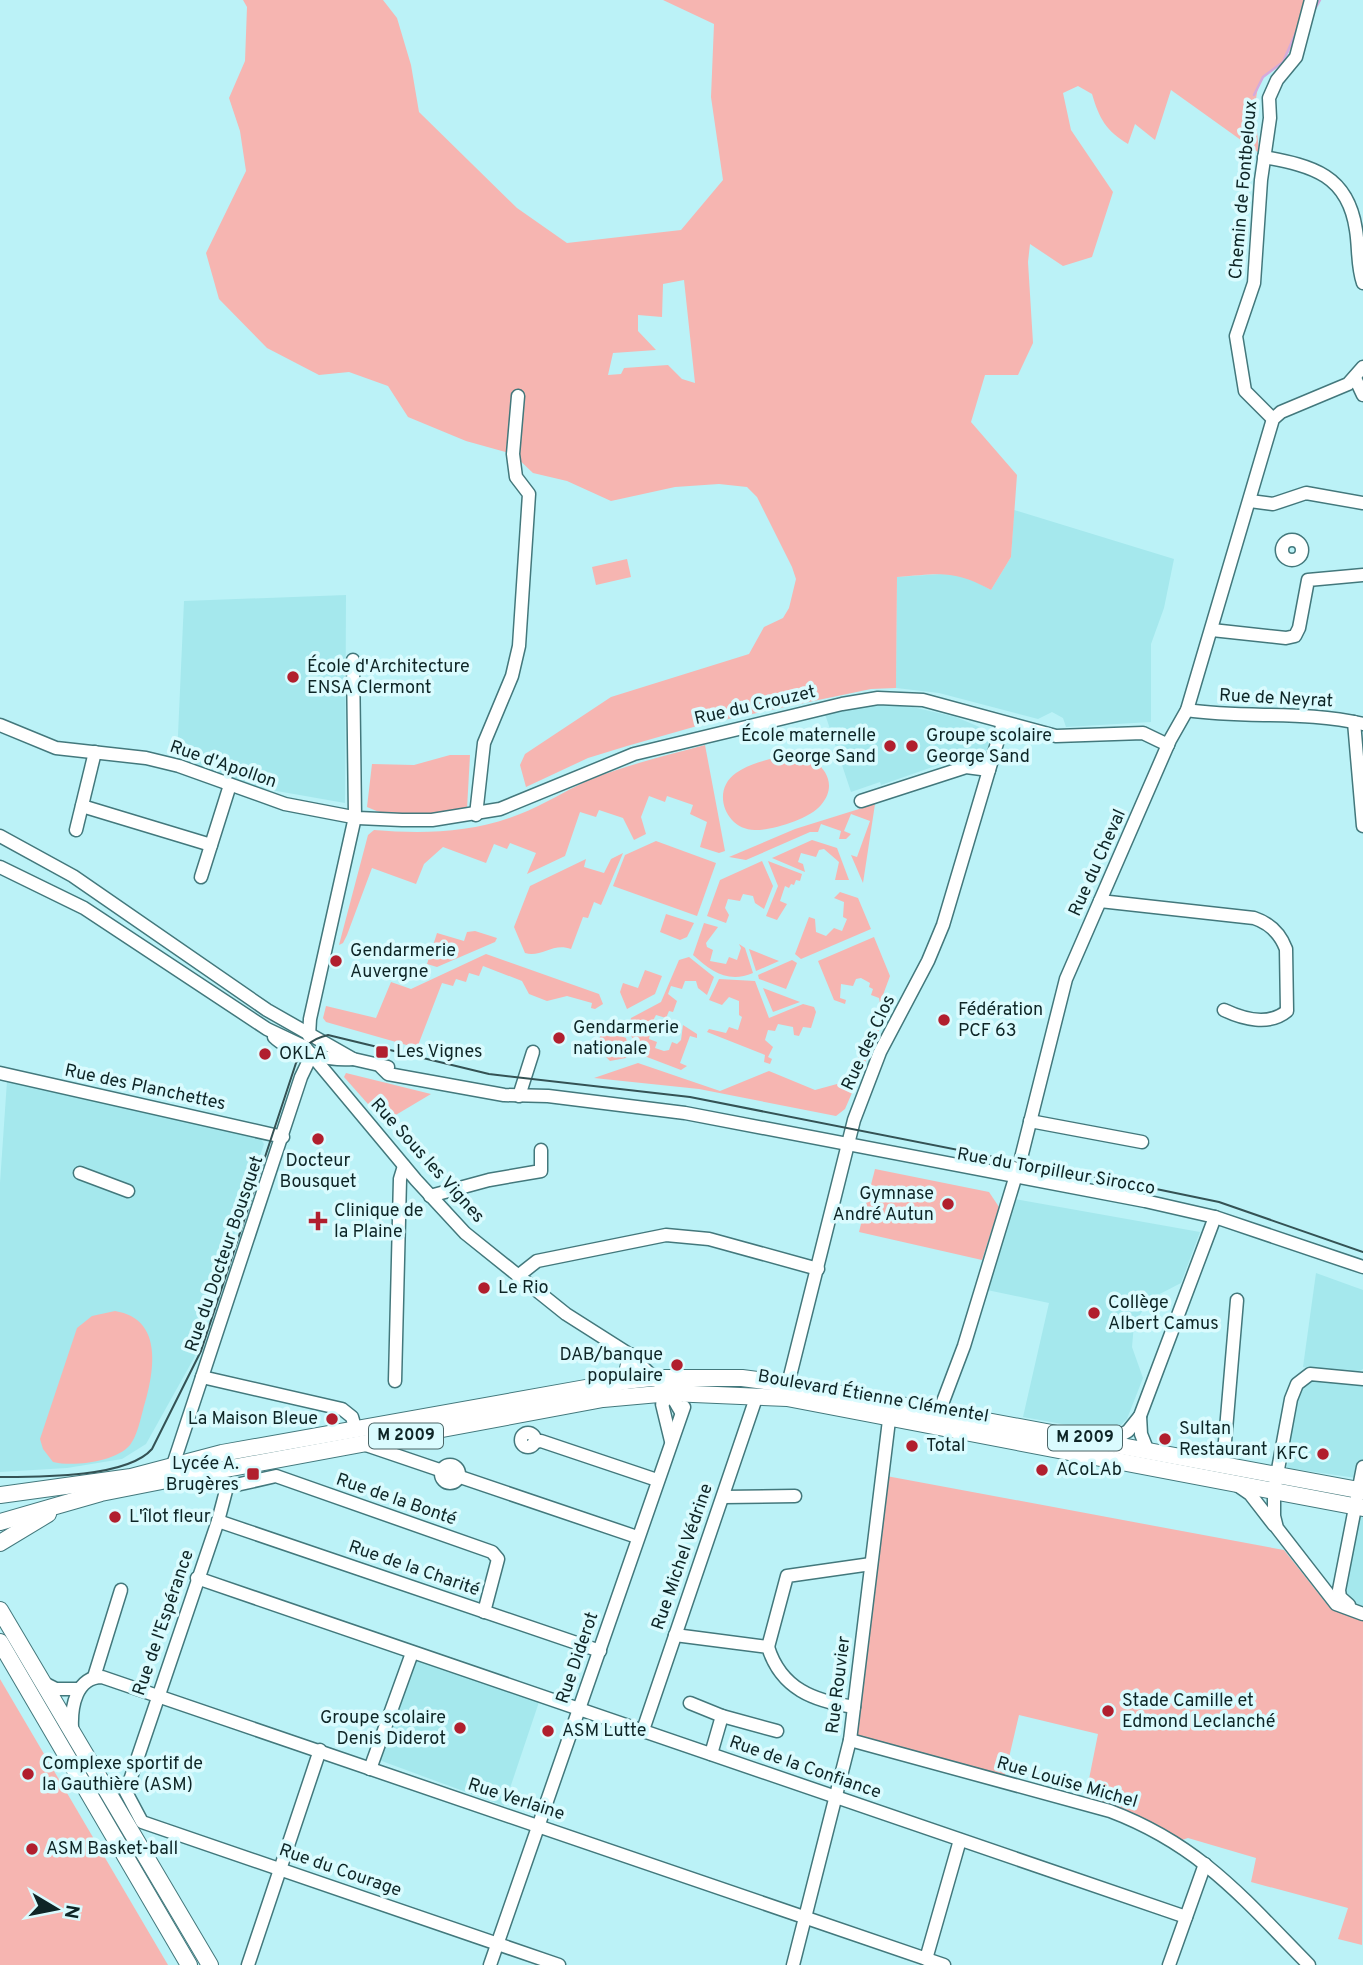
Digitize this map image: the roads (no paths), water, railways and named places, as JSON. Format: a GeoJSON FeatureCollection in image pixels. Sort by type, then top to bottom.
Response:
{"type":"FeatureCollection","features":[{"type":"Feature","properties":{"kind":"main road"},"geometry":{"type":"LineString","coordinates":[[628,1388],[631,1356]]}},
{"type":"Feature","properties":{"kind":"main road","name":"Boulevard Étienne Clémentel"},"geometry":{"type":"LineString","coordinates":[[61,1504],[170,1474],[199,1458],[360,1437],[628,1388],[651,1378],[757,1395],[786,1391]]}},
{"type":"Feature","properties":{"kind":"main road","name":"Boulevard Étienne Clémentel"},"geometry":{"type":"LineString","coordinates":[[628,1388],[670,1393],[693,1386],[742,1378],[786,1391],[936,1419],[1234,1483],[1276,1483]]}},
{"type":"Feature","properties":{"kind":"main road","name":"Boulevard Étienne Clémentel"},"geometry":{"type":"LineString","coordinates":[[936,1419],[1109,1442],[1223,1465],[1276,1483],[1360,1499]]}},
{"type":"Feature","properties":{"kind":"main road","name":"Boulevard Étienne Clémentel"},"geometry":{"type":"LineString","coordinates":[[2,1497],[170,1474],[209,1473],[360,1437]]}},
{"type":"Feature","properties":{"kind":"main road"},"geometry":{"type":"LineString","coordinates":[[0,1543],[61,1504]]}},
{"type":"Feature","properties":{"kind":"main road","name":"M 2009"},"geometry":{"type":"LineString","coordinates":[[0,1522],[61,1504]]}},
{"type":"Feature","properties":{"kind":"main road"},"geometry":{"type":"LineString","coordinates":[[0,1610],[210,1965]]}},
{"type":"Feature","properties":{"kind":"main road"},"geometry":{"type":"LineString","coordinates":[[0,1642],[189,1965]]}},
{"type":"Feature","properties":{"kind":"street","name":"Chemin de Fontbeloux"},"geometry":{"type":"LineString","coordinates":[[1273,419],[1245,391],[1236,336],[1254,283],[1272,88],[1296,57],[1309,11]]}},
{"type":"Feature","properties":{"kind":"street"},"geometry":{"type":"LineString","coordinates":[[1264,157],[1309,167],[1338,183],[1351,208],[1363,284]]}},
{"type":"Feature","properties":{"kind":"street"},"geometry":{"type":"LineString","coordinates":[[1273,419],[1281,412],[1359,373],[1363,396]]}},
{"type":"Feature","properties":{"kind":"street"},"geometry":{"type":"LineString","coordinates":[[476,815],[484,743],[512,676],[519,646],[529,494],[516,477],[513,454],[518,396]]}},
{"type":"Feature","properties":{"kind":"street","name":"Rue du Cheval"},"geometry":{"type":"LineString","coordinates":[[936,1419],[964,1346],[1014,1179],[1066,979],[1168,745],[1187,710],[1273,419]]}},
{"type":"Feature","properties":{"kind":"street"},"geometry":{"type":"LineString","coordinates":[[1250,501],[1273,505],[1306,493],[1363,503]]}},
{"type":"Feature","properties":{"kind":"street"},"geometry":{"type":"LineString","coordinates":[[1212,630],[1286,638],[1295,636],[1299,628],[1307,580],[1296,559]]}},
{"type":"Feature","properties":{"kind":"street"},"geometry":{"type":"LineString","coordinates":[[1307,580],[1363,575]]}},
{"type":"Feature","properties":{"kind":"street"},"geometry":{"type":"LineString","coordinates":[[0,836],[73,876],[234,989],[308,1031],[355,817],[353,660]]}},
{"type":"Feature","properties":{"kind":"street","name":"Rue du Crouzet"},"geometry":{"type":"LineString","coordinates":[[355,817],[432,820],[500,810],[634,754],[859,700],[895,698],[923,701],[1056,736],[1143,733],[1168,745]]}},
{"type":"Feature","properties":{"kind":"street","name":"Rue de Neyrat"},"geometry":{"type":"LineString","coordinates":[[1187,710],[1358,723]]}},
{"type":"Feature","properties":{"kind":"street","name":"Rue des Clos"},"geometry":{"type":"LineString","coordinates":[[786,1391],[848,1147],[870,1074],[928,961],[943,925],[1003,723]]}},
{"type":"Feature","properties":{"kind":"street"},"geometry":{"type":"LineString","coordinates":[[1358,723],[1363,826]]}},
{"type":"Feature","properties":{"kind":"street","name":"Rue d'Apollon"},"geometry":{"type":"LineString","coordinates":[[0,725],[56,748],[159,761],[271,801],[355,817]]}},
{"type":"Feature","properties":{"kind":"street"},"geometry":{"type":"LineString","coordinates":[[76,830],[95,752]]}},
{"type":"Feature","properties":{"kind":"street"},"geometry":{"type":"LineString","coordinates":[[861,801],[966,767],[989,770]]}},
{"type":"Feature","properties":{"kind":"street"},"geometry":{"type":"LineString","coordinates":[[201,877],[230,785]]}},
{"type":"Feature","properties":{"kind":"street"},"geometry":{"type":"LineString","coordinates":[[82,806],[211,845]]}},
{"type":"Feature","properties":{"kind":"street","name":"Rue Sous les Vignes"},"geometry":{"type":"LineString","coordinates":[[0,867],[84,908],[267,1029],[294,1051],[313,1054]]}},
{"type":"Feature","properties":{"kind":"street"},"geometry":{"type":"LineString","coordinates":[[1100,901],[1254,918],[1268,923],[1283,940],[1286,949],[1287,1012],[1278,1018],[1243,1019],[1224,1010]]}},
{"type":"Feature","properties":{"kind":"street","name":"Rue Sous les Vignes"},"geometry":{"type":"LineString","coordinates":[[267,1029],[296,1034],[308,1031],[313,1054],[404,1166],[465,1233],[518,1276],[631,1356]]}},
{"type":"Feature","properties":{"kind":"street","name":"Rue du Torpilleur Sirocco"},"geometry":{"type":"LineString","coordinates":[[308,1031],[347,1060]]}},
{"type":"Feature","properties":{"kind":"street"},"geometry":{"type":"LineString","coordinates":[[523,1097],[533,1052]]}},
{"type":"Feature","properties":{"kind":"street","name":"Rue du Torpilleur Sirocco"},"geometry":{"type":"LineString","coordinates":[[313,1054],[381,1067],[388,1074],[523,1097],[665,1110],[738,1123],[1214,1220],[1363,1267]]}},
{"type":"Feature","properties":{"kind":"street","name":"Rue du Docteur Bousquet"},"geometry":{"type":"LineString","coordinates":[[170,1474],[283,1137],[300,1077],[313,1054]]}},
{"type":"Feature","properties":{"kind":"street"},"geometry":{"type":"LineString","coordinates":[[334,1081],[333,1073],[347,1060]]}},
{"type":"Feature","properties":{"kind":"street","name":"Rue des Planchettes"},"geometry":{"type":"LineString","coordinates":[[0,1073],[283,1137]]}},
{"type":"Feature","properties":{"kind":"street"},"geometry":{"type":"LineString","coordinates":[[1030,1121],[1142,1142]]}},
{"type":"Feature","properties":{"kind":"street"},"geometry":{"type":"LineString","coordinates":[[430,1196],[489,1180],[541,1171],[541,1150]]}},
{"type":"Feature","properties":{"kind":"street"},"geometry":{"type":"LineString","coordinates":[[395,1381],[400,1179],[404,1166]]}},
{"type":"Feature","properties":{"kind":"street"},"geometry":{"type":"LineString","coordinates":[[80,1173],[128,1191]]}},
{"type":"Feature","properties":{"kind":"street"},"geometry":{"type":"LineString","coordinates":[[1109,1442],[1128,1431],[1140,1416],[1214,1220]]}},
{"type":"Feature","properties":{"kind":"street","name":"Rue du Torpilleur Sirocco"},"geometry":{"type":"LineString","coordinates":[[1214,1220],[1363,1274]]}},
{"type":"Feature","properties":{"kind":"street"},"geometry":{"type":"LineString","coordinates":[[518,1276],[537,1261],[666,1235],[709,1240],[818,1269]]}},
{"type":"Feature","properties":{"kind":"street"},"geometry":{"type":"LineString","coordinates":[[1223,1465],[1237,1300]]}},
{"type":"Feature","properties":{"kind":"street"},"geometry":{"type":"LineString","coordinates":[[631,1356],[651,1378],[670,1393],[681,1412]]}},
{"type":"Feature","properties":{"kind":"street"},"geometry":{"type":"LineString","coordinates":[[1277,1528],[1273,1506],[1276,1483],[1291,1399],[1303,1377],[1322,1374],[1363,1379]]}},
{"type":"Feature","properties":{"kind":"street"},"geometry":{"type":"LineString","coordinates":[[202,1377],[342,1409],[352,1417],[360,1437],[441,1471],[637,1538]]}},
{"type":"Feature","properties":{"kind":"street","name":"Rue Diderot"},"geometry":{"type":"LineString","coordinates":[[490,1965],[657,1480],[693,1386]]}},
{"type":"Feature","properties":{"kind":"street"},"geometry":{"type":"LineString","coordinates":[[670,1393],[662,1404],[671,1441]]}},
{"type":"Feature","properties":{"kind":"street","name":"Rue Michel Védrine"},"geometry":{"type":"LineString","coordinates":[[643,1730],[757,1395]]}},
{"type":"Feature","properties":{"kind":"street","name":"Rue Rouvier"},"geometry":{"type":"LineString","coordinates":[[793,1965],[850,1740],[890,1410]]}},
{"type":"Feature","properties":{"kind":"street"},"geometry":{"type":"LineString","coordinates":[[1140,1416],[1141,1434],[1147,1450]]}},
{"type":"Feature","properties":{"kind":"street"},"geometry":{"type":"LineString","coordinates":[[534,1442],[541,1441],[657,1480]]}},
{"type":"Feature","properties":{"kind":"street"},"geometry":{"type":"LineString","coordinates":[[180,1447],[185,1454],[199,1458]]}},
{"type":"Feature","properties":{"kind":"street"},"geometry":{"type":"LineString","coordinates":[[1363,1467],[1360,1499],[1339,1583],[1340,1597],[1363,1611]]}},
{"type":"Feature","properties":{"kind":"street"},"geometry":{"type":"LineString","coordinates":[[209,1473],[227,1487]]}},
{"type":"Feature","properties":{"kind":"street","name":"Rue de la Bonté"},"geometry":{"type":"LineString","coordinates":[[227,1487],[276,1476],[492,1552],[498,1559],[496,1575],[484,1612]]}},
{"type":"Feature","properties":{"kind":"street"},"geometry":{"type":"LineString","coordinates":[[1234,1483],[1250,1494],[1336,1604],[1363,1611]]}},
{"type":"Feature","properties":{"kind":"street","name":"Rue de l'Espérance"},"geometry":{"type":"LineString","coordinates":[[126,1791],[218,1521],[227,1487]]}},
{"type":"Feature","properties":{"kind":"street"},"geometry":{"type":"LineString","coordinates":[[723,1497],[796,1496]]}},
{"type":"Feature","properties":{"kind":"street","name":"Rue de la Charité"},"geometry":{"type":"LineString","coordinates":[[218,1521],[600,1651]]}},
{"type":"Feature","properties":{"kind":"street"},"geometry":{"type":"LineString","coordinates":[[854,1707],[825,1703],[789,1685],[768,1647],[787,1576],[871,1564]]}},
{"type":"Feature","properties":{"kind":"street","name":"Rue de la Confiance"},"geometry":{"type":"LineString","coordinates":[[197,1578],[1186,1917]]}},
{"type":"Feature","properties":{"kind":"street"},"geometry":{"type":"LineString","coordinates":[[1316,1578],[1328,1586],[1339,1583]]}},
{"type":"Feature","properties":{"kind":"street"},"geometry":{"type":"LineString","coordinates":[[72,1728],[72,1707],[79,1689],[94,1677],[121,1590]]}},
{"type":"Feature","properties":{"kind":"street"},"geometry":{"type":"LineString","coordinates":[[675,1635],[768,1647]]}},
{"type":"Feature","properties":{"kind":"street"},"geometry":{"type":"LineString","coordinates":[[370,1769],[412,1653]]}},
{"type":"Feature","properties":{"kind":"street","name":"Rue Verlaine"},"geometry":{"type":"LineString","coordinates":[[94,1677],[102,1677],[320,1750],[944,1965]]}},
{"type":"Feature","properties":{"kind":"street"},"geometry":{"type":"LineString","coordinates":[[41,1681],[56,1689],[79,1689]]}},
{"type":"Feature","properties":{"kind":"street"},"geometry":{"type":"LineString","coordinates":[[690,1703],[722,1716],[777,1731]]}},
{"type":"Feature","properties":{"kind":"street"},"geometry":{"type":"LineString","coordinates":[[711,1754],[722,1716]]}},
{"type":"Feature","properties":{"kind":"street","name":"Rue Louise Michel"},"geometry":{"type":"LineString","coordinates":[[850,1740],[1110,1811],[1176,1842],[1216,1870],[1309,1965]]}},
{"type":"Feature","properties":{"kind":"street"},"geometry":{"type":"LineString","coordinates":[[248,1965],[320,1750]]}},
{"type":"Feature","properties":{"kind":"street","name":"Rue du Courage"},"geometry":{"type":"LineString","coordinates":[[126,1791],[142,1822],[559,1965]]}},
{"type":"Feature","properties":{"kind":"street"},"geometry":{"type":"LineString","coordinates":[[926,1959],[960,1840]]}},
{"type":"Feature","properties":{"kind":"street"},"geometry":{"type":"LineString","coordinates":[[1169,1965],[1205,1864]]}},
{"type":"Feature","properties":{"kind":"waterway"},"geometry":{"type":"LineString","coordinates":[[1315,9],[1320,0]]}},
{"type":"Feature","properties":{"kind":"waterway"},"geometry":{"type":"LineString","coordinates":[[1254,95],[1263,77],[1283,62],[1297,30]]}},
{"type":"Feature","properties":{"kind":"tram line"},"geometry":{"type":"LineString","coordinates":[[0,1477],[58,1476],[103,1471],[140,1459],[152,1449],[201,1351],[296,1063],[308,1044],[328,1035],[489,1074],[690,1097],[1219,1202],[1363,1252]]}},
{"type":"Feature","properties":{"kind":"place","name":"École d'Architecture ENSA Clermont"},"geometry":{"type":"Point","coordinates":[293,677]}},
{"type":"Feature","properties":{"kind":"place","name":"École maternelle George Sand"},"geometry":{"type":"Point","coordinates":[890,746]}},
{"type":"Feature","properties":{"kind":"place","name":"Groupe scolaire George Sand"},"geometry":{"type":"Point","coordinates":[912,746]}},
{"type":"Feature","properties":{"kind":"place","name":"Gendarmerie Auvergne"},"geometry":{"type":"Point","coordinates":[336,961]}},
{"type":"Feature","properties":{"kind":"place","name":"Fédération PCF 63"},"geometry":{"type":"Point","coordinates":[944,1020]}},
{"type":"Feature","properties":{"kind":"place","name":"Gendarmerie nationale"},"geometry":{"type":"Point","coordinates":[559,1038]}},
{"type":"Feature","properties":{"kind":"place","name":"Les Vignes"},"geometry":{"type":"Point","coordinates":[382,1052]}},
{"type":"Feature","properties":{"kind":"place","name":"OKLA"},"geometry":{"type":"Point","coordinates":[265,1054]}},
{"type":"Feature","properties":{"kind":"place","name":"Docteur Bousquet"},"geometry":{"type":"Point","coordinates":[318,1139]}},
{"type":"Feature","properties":{"kind":"place","name":"Gymnase André Autun"},"geometry":{"type":"Point","coordinates":[948,1204]}},
{"type":"Feature","properties":{"kind":"place","name":"Clinique de la Plaine"},"geometry":{"type":"Point","coordinates":[318,1221]}},
{"type":"Feature","properties":{"kind":"place","name":"Le Rio"},"geometry":{"type":"Point","coordinates":[484,1288]}},
{"type":"Feature","properties":{"kind":"place","name":"Collège Albert Camus"},"geometry":{"type":"Point","coordinates":[1094,1313]}},
{"type":"Feature","properties":{"kind":"place","name":"DAB/banque populaire"},"geometry":{"type":"Point","coordinates":[677,1365]}},
{"type":"Feature","properties":{"kind":"place","name":"La Maison Bleue"},"geometry":{"type":"Point","coordinates":[332,1419]}},
{"type":"Feature","properties":{"kind":"place","name":"Sultan Restaurant"},"geometry":{"type":"Point","coordinates":[1165,1439]}},
{"type":"Feature","properties":{"kind":"place","name":"Total"},"geometry":{"type":"Point","coordinates":[912,1446]}},
{"type":"Feature","properties":{"kind":"place","name":"KFC"},"geometry":{"type":"Point","coordinates":[1323,1454]}},
{"type":"Feature","properties":{"kind":"place","name":"ACoLAb"},"geometry":{"type":"Point","coordinates":[1042,1470]}},
{"type":"Feature","properties":{"kind":"place","name":"Lycée A. Brugères"},"geometry":{"type":"Point","coordinates":[253,1474]}},
{"type":"Feature","properties":{"kind":"place","name":"L'îlot fleur"},"geometry":{"type":"Point","coordinates":[115,1517]}},
{"type":"Feature","properties":{"kind":"place","name":"Stade Camille et Edmond Leclanché"},"geometry":{"type":"Point","coordinates":[1108,1711]}},
{"type":"Feature","properties":{"kind":"place","name":"Groupe scolaire Denis Diderot"},"geometry":{"type":"Point","coordinates":[460,1728]}},
{"type":"Feature","properties":{"kind":"place","name":"ASM Lutte"},"geometry":{"type":"Point","coordinates":[548,1731]}},
{"type":"Feature","properties":{"kind":"place","name":"Complexe sportif de la Gauthière (ASM)"},"geometry":{"type":"Point","coordinates":[28,1774]}},
{"type":"Feature","properties":{"kind":"place","name":"ASM Basket-ball"},"geometry":{"type":"Point","coordinates":[32,1849]}}]}
